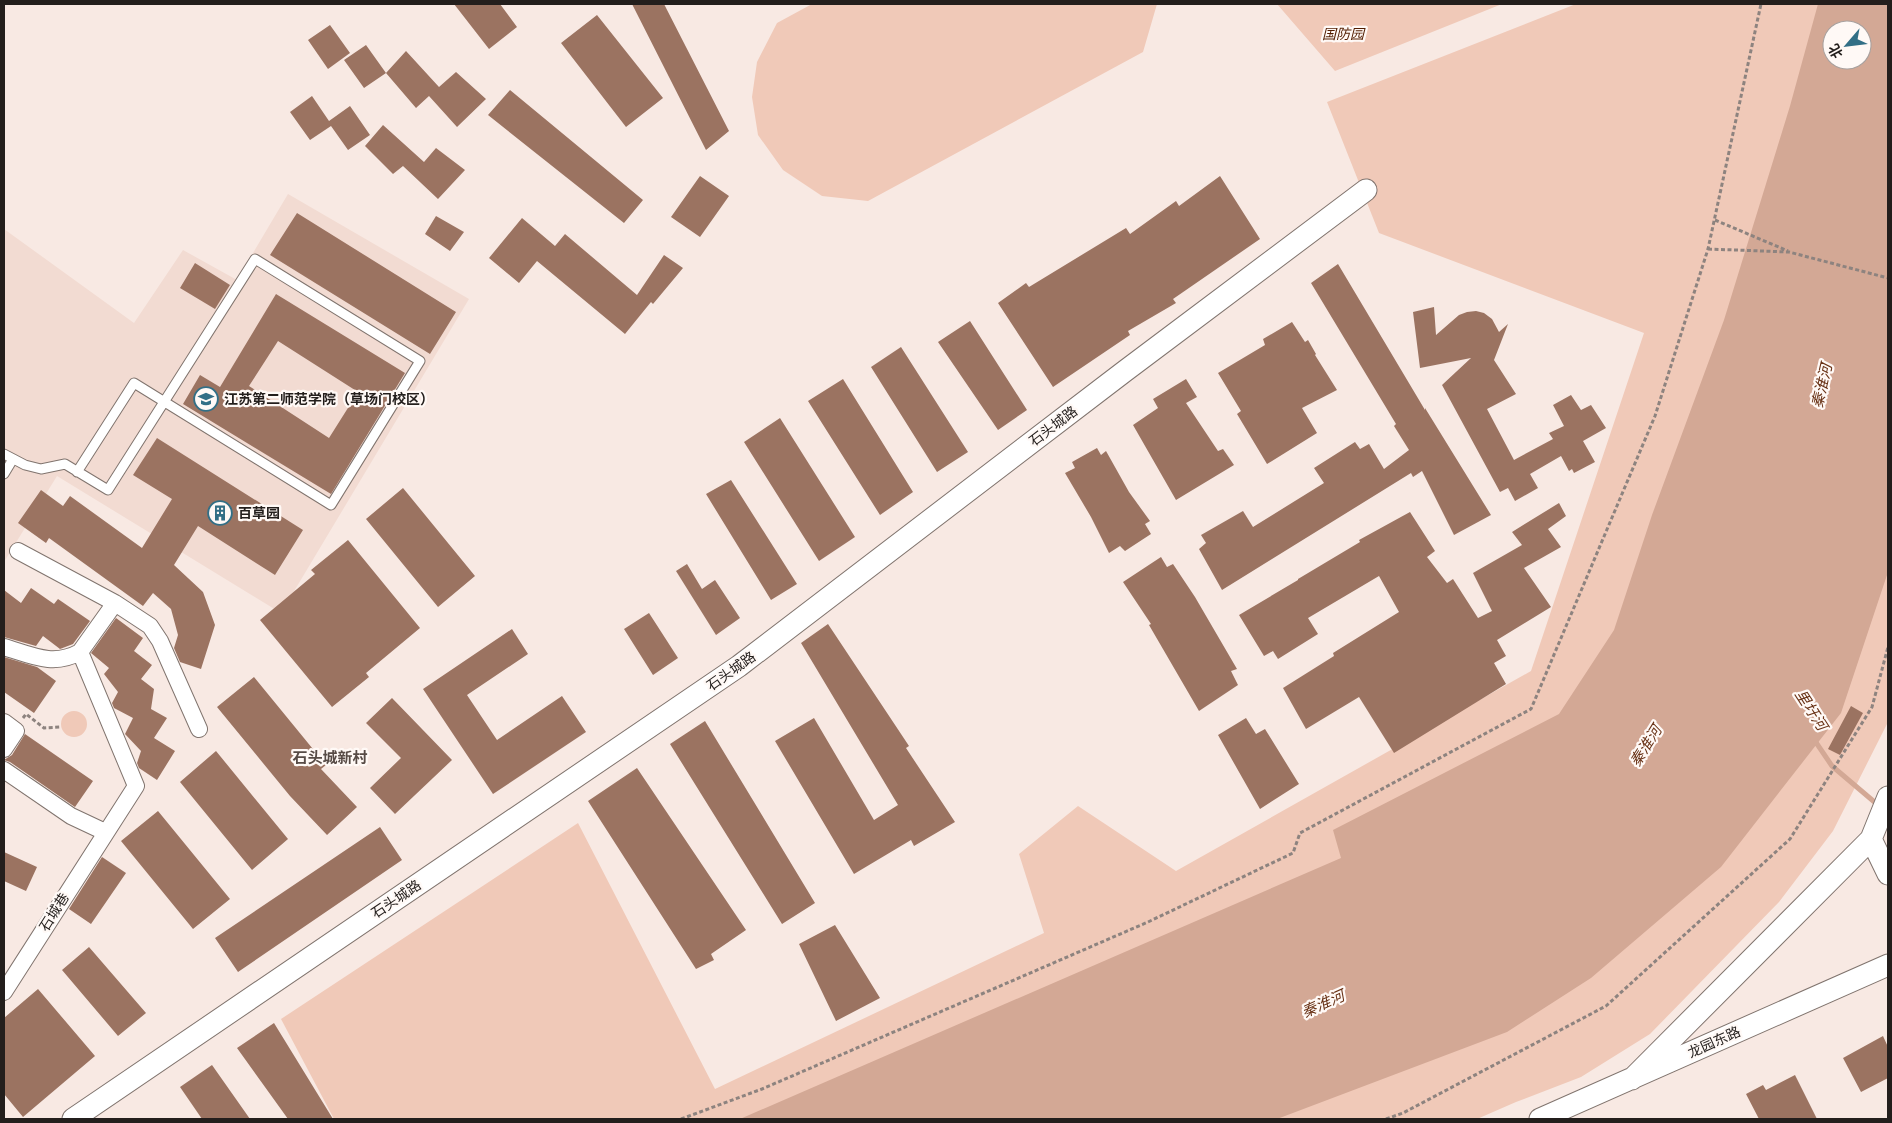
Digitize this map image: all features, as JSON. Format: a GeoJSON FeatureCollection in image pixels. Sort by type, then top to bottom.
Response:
{"type":"FeatureCollection","features":[{"type":"Feature","properties":{"kind":"street","name":"石头城路"},"geometry":{"type":"LineString","coordinates":[[73,1119],[739,666],[1125,371],[1366,190]]}},
{"type":"Feature","properties":{"kind":"street"},"geometry":{"type":"LineString","coordinates":[[18,551],[115,603],[150,626],[160,641],[199,729]]}},
{"type":"Feature","properties":{"kind":"street"},"geometry":{"type":"LineString","coordinates":[[4,647],[50,660],[67,659],[80,652],[115,603]]}},
{"type":"Feature","properties":{"kind":"street","name":"石城巷"},"geometry":{"type":"LineString","coordinates":[[4,992],[136,786],[80,652]]}},
{"type":"Feature","properties":{"kind":"street"},"geometry":{"type":"LineString","coordinates":[[4,749],[10,726]]}},
{"type":"Feature","properties":{"kind":"street"},"geometry":{"type":"LineString","coordinates":[[4,770],[71,816],[105,832]]}},
{"type":"Feature","properties":{"kind":"street"},"geometry":{"type":"LineString","coordinates":[[1632,1079],[1870,839],[1888,797]]}},
{"type":"Feature","properties":{"kind":"street"},"geometry":{"type":"LineString","coordinates":[[1870,839],[1888,874]]}},
{"type":"Feature","properties":{"kind":"street","name":"龙园东路"},"geometry":{"type":"LineString","coordinates":[[1540,1119],[1888,966]]}},
{"type":"Feature","properties":{"kind":"lane"},"geometry":{"type":"LineString","coordinates":[[4,454],[26,465],[41,468],[65,464],[77,472],[108,490],[164,402],[255,260],[420,361],[330,505],[164,402],[134,383],[77,472]]}},
{"type":"Feature","properties":{"kind":"lane"},"geometry":{"type":"LineString","coordinates":[[4,474],[13,459]]}},
{"type":"Feature","properties":{"kind":"path"},"geometry":{"type":"LineString","coordinates":[[681,1119],[762,1089],[1148,922],[1293,853],[1300,833],[1530,710],[1655,416],[1708,249],[1761,4]]}},
{"type":"Feature","properties":{"kind":"path"},"geometry":{"type":"LineString","coordinates":[[1715,220],[1790,252],[1888,278]]}},
{"type":"Feature","properties":{"kind":"path"},"geometry":{"type":"LineString","coordinates":[[1708,249],[1790,252]]}},
{"type":"Feature","properties":{"kind":"path"},"geometry":{"type":"LineString","coordinates":[[1386,1119],[1403,1113],[1606,1006],[1790,839],[1872,707],[1888,647]]}},
{"type":"Feature","properties":{"kind":"path"},"geometry":{"type":"LineString","coordinates":[[10,726],[26,714],[44,728],[61,727]]}},
{"type":"Feature","properties":{"kind":"shaded area","name":"江苏第二师范学院（草场门校区）"},"geometry":{"type":"Polygon","coordinates":[[[288,194],[469,299],[281,613],[57,476],[4,562],[4,229],[134,323],[183,250],[237,280],[288,194]]]}},
{"type":"Feature","properties":{"kind":"green space"},"geometry":{"type":"Polygon","coordinates":[[[812,4],[1157,4],[1143,52],[868,201],[822,196],[783,170],[758,135],[752,97],[757,62],[777,23],[812,4]]]}},
{"type":"Feature","properties":{"kind":"green space","name":"国防园"},"geometry":{"type":"Polygon","coordinates":[[[1277,4],[1502,4],[1335,71],[1277,4]]]}},
{"type":"Feature","properties":{"kind":"green space"},"geometry":{"type":"Polygon","coordinates":[[[1576,4],[1888,4],[1888,722],[1833,831],[1779,902],[1650,1034],[1581,1077],[1477,1119],[334,1119],[281,1019],[578,823],[715,1089],[1044,933],[1019,854],[1078,806],[1176,871],[1531,671],[1644,333],[1379,233],[1327,102],[1576,4]]]}},
{"type":"Feature","properties":{"kind":"green space"},"geometry":{"type":"Polygon","coordinates":[[[74,711],[83,715],[87,724],[83,733],[74,737],[65,733],[61,724],[65,715],[74,711]]]}},
{"type":"Feature","properties":{"kind":"water","name":"秦淮河"},"geometry":{"type":"Polygon","coordinates":[[[1818,4],[1888,4],[1888,572],[1841,713],[1721,867],[1591,978],[1507,1032],[1277,1119],[740,1119],[1341,858],[1333,830],[1559,714],[1614,630],[1652,515],[1724,320],[1790,106],[1818,4]]]}},
{"type":"Feature","properties":{"kind":"building"},"geometry":{"type":"Polygon","coordinates":[[[454,4],[500,4],[517,27],[489,49],[454,4]]]}},
{"type":"Feature","properties":{"kind":"building"},"geometry":{"type":"Polygon","coordinates":[[[632,4],[664,4],[729,131],[706,150],[632,4]]]}},
{"type":"Feature","properties":{"kind":"building"},"geometry":{"type":"Polygon","coordinates":[[[597,15],[663,98],[626,127],[561,43],[597,15]]]}},
{"type":"Feature","properties":{"kind":"building"},"geometry":{"type":"Polygon","coordinates":[[[330,25],[350,53],[328,69],[308,40],[330,25]]]}},
{"type":"Feature","properties":{"kind":"building"},"geometry":{"type":"Polygon","coordinates":[[[366,45],[386,73],[364,88],[344,60],[366,45]]]}},
{"type":"Feature","properties":{"kind":"building"},"geometry":{"type":"Polygon","coordinates":[[[406,51],[439,87],[456,72],[486,99],[457,127],[429,96],[416,108],[386,73],[406,51]]]}},
{"type":"Feature","properties":{"kind":"building"},"geometry":{"type":"Polygon","coordinates":[[[510,90],[643,200],[624,223],[488,115],[510,90]]]}},
{"type":"Feature","properties":{"kind":"building"},"geometry":{"type":"Polygon","coordinates":[[[312,96],[329,121],[350,106],[370,135],[348,150],[331,126],[310,140],[290,112],[312,96]]]}},
{"type":"Feature","properties":{"kind":"building"},"geometry":{"type":"Polygon","coordinates":[[[383,125],[424,162],[436,148],[465,170],[438,199],[403,166],[393,174],[365,146],[383,125]]]}},
{"type":"Feature","properties":{"kind":"building"},"geometry":{"type":"Polygon","coordinates":[[[700,176],[729,196],[700,237],[671,217],[700,176]]]}},
{"type":"Feature","properties":{"kind":"building"},"geometry":{"type":"Polygon","coordinates":[[[1220,176],[1260,239],[1173,299],[1176,303],[1128,331],[1130,335],[1053,387],[998,303],[1026,283],[1029,287],[1126,228],[1130,234],[1176,201],[1179,206],[1220,176]]]}},
{"type":"Feature","properties":{"kind":"building"},"geometry":{"type":"Polygon","coordinates":[[[297,213],[456,312],[430,354],[270,255],[297,213]]]}},
{"type":"Feature","properties":{"kind":"building"},"geometry":{"type":"Polygon","coordinates":[[[436,216],[464,232],[450,251],[425,234],[436,216]]]}},
{"type":"Feature","properties":{"kind":"building"},"geometry":{"type":"Polygon","coordinates":[[[522,218],[555,246],[565,234],[637,295],[664,255],[683,268],[653,304],[651,302],[625,334],[537,261],[519,283],[489,258],[522,218]]]}},
{"type":"Feature","properties":{"kind":"building"},"geometry":{"type":"Polygon","coordinates":[[[195,263],[230,285],[215,309],[180,288],[195,263]]]}},
{"type":"Feature","properties":{"kind":"building"},"geometry":{"type":"Polygon","coordinates":[[[1338,264],[1425,410],[1425,408],[1491,515],[1454,535],[1422,471],[1413,477],[1411,473],[1222,590],[1199,549],[1206,543],[1201,535],[1243,511],[1253,527],[1324,483],[1314,468],[1355,442],[1360,449],[1369,444],[1384,469],[1409,450],[1394,426],[1396,424],[1311,283],[1338,264]]]}},
{"type":"Feature","properties":{"kind":"building"},"geometry":{"type":"Polygon","coordinates":[[[276,294],[405,373],[331,494],[183,404],[200,375],[220,387],[276,294]],[[278,341],[249,386],[329,438],[358,392],[278,341]]]}},
{"type":"Feature","properties":{"kind":"building"},"geometry":{"type":"Polygon","coordinates":[[[1434,307],[1436,335],[1459,315],[1467,312],[1476,311],[1484,313],[1492,319],[1499,332],[1508,324],[1494,360],[1516,394],[1487,409],[1514,460],[1553,439],[1549,433],[1564,426],[1553,405],[1571,395],[1581,410],[1591,405],[1606,428],[1583,441],[1595,462],[1574,473],[1572,469],[1569,471],[1561,456],[1530,474],[1538,488],[1515,501],[1508,488],[1500,492],[1442,385],[1471,358],[1420,368],[1413,312],[1434,307]]]}},
{"type":"Feature","properties":{"kind":"building"},"geometry":{"type":"Polygon","coordinates":[[[970,321],[1027,410],[998,430],[938,342],[970,321]]]}},
{"type":"Feature","properties":{"kind":"building"},"geometry":{"type":"Polygon","coordinates":[[[1292,322],[1305,342],[1308,340],[1337,390],[1302,408],[1317,433],[1267,464],[1237,414],[1241,411],[1218,373],[1265,345],[1263,339],[1292,322]]]}},
{"type":"Feature","properties":{"kind":"building"},"geometry":{"type":"Polygon","coordinates":[[[901,347],[968,452],[937,472],[871,367],[901,347]]]}},
{"type":"Feature","properties":{"kind":"building"},"geometry":{"type":"Polygon","coordinates":[[[843,379],[913,492],[880,515],[808,401],[843,379]]]}},
{"type":"Feature","properties":{"kind":"building"},"geometry":{"type":"Polygon","coordinates":[[[1186,379],[1197,397],[1186,403],[1218,451],[1223,449],[1234,465],[1176,500],[1133,425],[1158,408],[1153,399],[1186,379]]]}},
{"type":"Feature","properties":{"kind":"building"},"geometry":{"type":"Polygon","coordinates":[[[780,418],[855,537],[819,561],[744,442],[780,418]]]}},
{"type":"Feature","properties":{"kind":"building"},"geometry":{"type":"Polygon","coordinates":[[[157,438],[303,530],[275,575],[198,526],[174,565],[203,592],[215,625],[201,669],[180,662],[174,648],[178,635],[171,609],[153,593],[143,606],[49,538],[46,543],[18,523],[41,490],[63,506],[70,496],[142,548],[172,499],[133,475],[157,438]]]}},
{"type":"Feature","properties":{"kind":"building"},"geometry":{"type":"Polygon","coordinates":[[[1097,448],[1101,455],[1106,451],[1129,492],[1150,521],[1145,524],[1151,534],[1125,551],[1120,546],[1109,553],[1091,517],[1065,473],[1075,468],[1072,462],[1097,448]]]}},
{"type":"Feature","properties":{"kind":"building"},"geometry":{"type":"Polygon","coordinates":[[[731,480],[797,584],[771,600],[706,494],[731,480]]]}},
{"type":"Feature","properties":{"kind":"building"},"geometry":{"type":"Polygon","coordinates":[[[403,488],[475,576],[438,607],[366,519],[403,488]]]}},
{"type":"Feature","properties":{"kind":"building"},"geometry":{"type":"Polygon","coordinates":[[[1559,503],[1566,516],[1548,529],[1561,547],[1524,568],[1551,607],[1497,640],[1506,656],[1494,663],[1506,684],[1394,753],[1359,697],[1306,729],[1283,688],[1334,656],[1333,653],[1399,612],[1379,576],[1308,618],[1318,634],[1278,659],[1273,651],[1264,656],[1239,615],[1360,542],[1359,540],[1410,512],[1435,551],[1427,557],[1447,583],[1453,579],[1478,618],[1492,611],[1473,573],[1522,545],[1512,532],[1559,503]]]}},
{"type":"Feature","properties":{"kind":"building"},"geometry":{"type":"Polygon","coordinates":[[[348,540],[420,628],[366,673],[369,677],[332,707],[260,620],[315,574],[311,570],[348,540]]]}},
{"type":"Feature","properties":{"kind":"building"},"geometry":{"type":"Polygon","coordinates":[[[1161,557],[1167,567],[1173,564],[1195,597],[1237,669],[1231,671],[1238,685],[1199,711],[1149,625],[1151,624],[1123,582],[1161,557]]]}},
{"type":"Feature","properties":{"kind":"building"},"geometry":{"type":"Polygon","coordinates":[[[687,564],[702,589],[715,580],[740,618],[716,635],[676,571],[687,564]]]}},
{"type":"Feature","properties":{"kind":"building"},"geometry":{"type":"Polygon","coordinates":[[[31,588],[54,604],[58,599],[90,621],[73,644],[60,649],[43,636],[36,646],[4,637],[4,590],[21,603],[31,588]]]}},
{"type":"Feature","properties":{"kind":"building"},"geometry":{"type":"Polygon","coordinates":[[[649,613],[678,658],[653,675],[624,629],[649,613]]]}},
{"type":"Feature","properties":{"kind":"building"},"geometry":{"type":"Polygon","coordinates":[[[116,618],[143,638],[134,651],[152,665],[141,679],[154,689],[151,709],[167,718],[154,738],[175,751],[157,780],[139,768],[137,763],[141,751],[125,734],[133,718],[114,708],[112,703],[118,692],[104,674],[109,668],[91,653],[116,618]]]}},
{"type":"Feature","properties":{"kind":"building"},"geometry":{"type":"Polygon","coordinates":[[[828,624],[909,746],[906,748],[955,822],[914,846],[911,840],[854,874],[775,741],[814,718],[874,820],[898,805],[801,643],[828,624]]]}},
{"type":"Feature","properties":{"kind":"building"},"geometry":{"type":"Polygon","coordinates":[[[512,629],[528,654],[467,695],[497,740],[562,696],[586,732],[493,794],[423,689],[512,629]]]}},
{"type":"Feature","properties":{"kind":"building"},"geometry":{"type":"Polygon","coordinates":[[[4,657],[37,667],[56,681],[34,713],[4,692],[4,657]]]}},
{"type":"Feature","properties":{"kind":"building"},"geometry":{"type":"Polygon","coordinates":[[[254,677],[326,765],[321,769],[357,807],[327,835],[290,796],[217,707],[254,677]]]}},
{"type":"Feature","properties":{"kind":"building"},"geometry":{"type":"Polygon","coordinates":[[[392,698],[452,760],[395,814],[370,788],[401,758],[366,723],[392,698]]]}},
{"type":"Feature","properties":{"kind":"building"},"geometry":{"type":"Polygon","coordinates":[[[1851,706],[1863,713],[1840,755],[1828,749],[1851,706]]]}},
{"type":"Feature","properties":{"kind":"building"},"geometry":{"type":"Polygon","coordinates":[[[1246,718],[1256,734],[1265,729],[1299,784],[1260,809],[1218,735],[1246,718]]]}},
{"type":"Feature","properties":{"kind":"building"},"geometry":{"type":"Polygon","coordinates":[[[705,721],[815,903],[782,924],[670,744],[705,721]]]}},
{"type":"Feature","properties":{"kind":"building"},"geometry":{"type":"Polygon","coordinates":[[[25,734],[93,781],[75,807],[10,762],[4,760],[12,755],[25,734]]]}},
{"type":"Feature","properties":{"kind":"building"},"geometry":{"type":"Polygon","coordinates":[[[216,751],[288,839],[252,870],[180,782],[216,751]]]}},
{"type":"Feature","properties":{"kind":"building"},"geometry":{"type":"Polygon","coordinates":[[[637,768],[746,930],[711,954],[714,960],[696,969],[588,801],[637,768]]]}},
{"type":"Feature","properties":{"kind":"building"},"geometry":{"type":"Polygon","coordinates":[[[158,811],[230,899],[193,929],[121,841],[158,811]]]}},
{"type":"Feature","properties":{"kind":"building"},"geometry":{"type":"Polygon","coordinates":[[[380,827],[402,860],[238,972],[215,938],[380,827]]]}},
{"type":"Feature","properties":{"kind":"building"},"geometry":{"type":"Polygon","coordinates":[[[4,852],[37,867],[26,891],[4,881],[4,852]]]}},
{"type":"Feature","properties":{"kind":"building"},"geometry":{"type":"Polygon","coordinates":[[[102,857],[126,873],[91,924],[69,909],[102,857]]]}},
{"type":"Feature","properties":{"kind":"building"},"geometry":{"type":"Polygon","coordinates":[[[835,925],[880,998],[836,1021],[799,944],[835,925]]]}},
{"type":"Feature","properties":{"kind":"building"},"geometry":{"type":"Polygon","coordinates":[[[89,947],[146,1013],[118,1036],[62,970],[89,947]]]}},
{"type":"Feature","properties":{"kind":"building"},"geometry":{"type":"Polygon","coordinates":[[[38,989],[95,1056],[23,1117],[4,1094],[4,1018],[38,989]]]}},
{"type":"Feature","properties":{"kind":"building"},"geometry":{"type":"Polygon","coordinates":[[[274,1023],[333,1119],[288,1119],[237,1048],[274,1023]]]}},
{"type":"Feature","properties":{"kind":"building"},"geometry":{"type":"Polygon","coordinates":[[[1883,1036],[1888,1047],[1888,1078],[1861,1092],[1843,1058],[1883,1036]]]}},
{"type":"Feature","properties":{"kind":"building"},"geometry":{"type":"Polygon","coordinates":[[[212,1065],[250,1119],[202,1119],[180,1087],[212,1065]]]}},
{"type":"Feature","properties":{"kind":"building"},"geometry":{"type":"Polygon","coordinates":[[[1795,1075],[1817,1119],[1759,1119],[1746,1094],[1763,1085],[1766,1090],[1795,1075]]]}},
{"type":"Feature","properties":{"kind":"waterway","name":"里圩河"},"geometry":{"type":"LineString","coordinates":[[1813,738],[1832,766],[1878,805]]}},
{"type":"Feature","properties":{"kind":"place","name":"江苏第二师范学院（草场门校区）"},"geometry":{"type":"Point","coordinates":[206,399]}},
{"type":"Feature","properties":{"kind":"place","name":"百草园"},"geometry":{"type":"Point","coordinates":[220,513]}},
{"type":"Feature","properties":{"kind":"district","name":"石头城新村"},"geometry":{"type":"Point","coordinates":[330,758]}}]}
